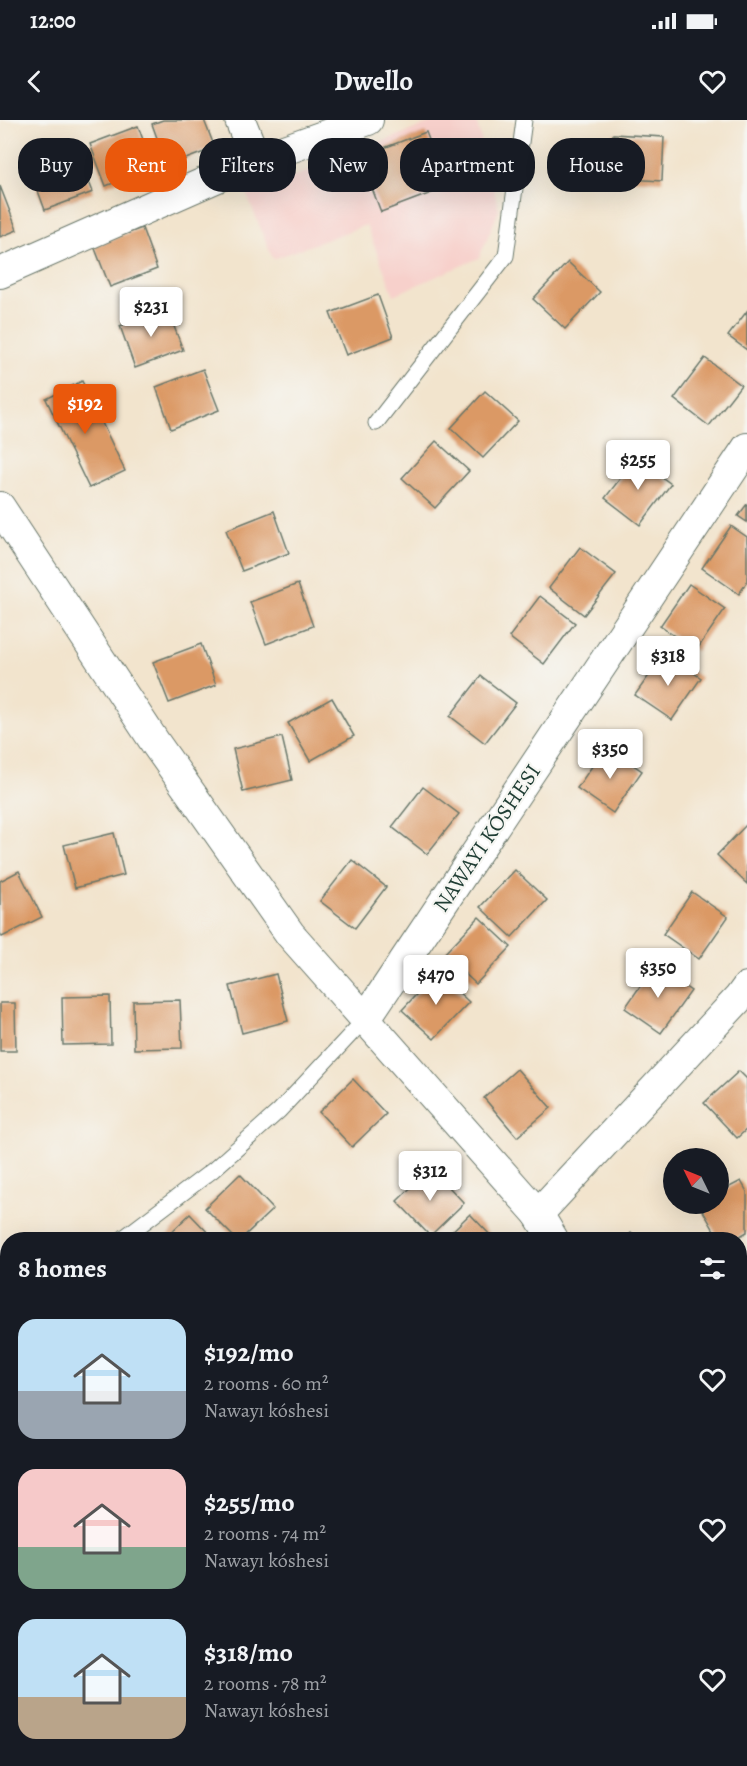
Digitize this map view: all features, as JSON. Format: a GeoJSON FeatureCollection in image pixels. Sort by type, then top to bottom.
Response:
{"type":"FeatureCollection","features":[{"type":"Feature","properties":{"kind":"street"},"geometry":{"type":"LineString","coordinates":[[240,120],[247,138]]}},
{"type":"Feature","properties":{"kind":"street"},"geometry":{"type":"LineString","coordinates":[[296,146],[368,120]]}},
{"type":"Feature","properties":{"kind":"street"},"geometry":{"type":"LineString","coordinates":[[0,273],[199,185]]}},
{"type":"Feature","properties":{"kind":"street"},"geometry":{"type":"LineString","coordinates":[[366,1018],[747,448]]}},
{"type":"Feature","properties":{"kind":"street"},"geometry":{"type":"LineString","coordinates":[[0,507],[156,744],[290,934],[538,1214],[549,1232]]}},
{"type":"Feature","properties":{"kind":"street"},"geometry":{"type":"LineString","coordinates":[[538,1214],[747,987]]}},
{"type":"Feature","properties":{"kind":"lane"},"geometry":{"type":"LineString","coordinates":[[376,423],[506,256],[524,120]]}},
{"type":"Feature","properties":{"kind":"lane"},"geometry":{"type":"LineString","coordinates":[[131,1232],[213,1170],[262,1126],[366,1018]]}},
{"type":"Feature","properties":{"kind":"shaded area"},"geometry":{"type":"Polygon","coordinates":[[[438,120],[476,120],[481,138],[400,138],[400,192],[494,192],[499,210],[479,258],[394,295],[366,225],[273,259],[247,195],[255,192],[296,192],[296,176],[308,171],[308,192],[388,192],[388,140],[438,120]]]}},
{"type":"Feature","properties":{"kind":"building"},"geometry":{"type":"Polygon","coordinates":[[[163,120],[204,120],[211,138],[199,138],[199,154],[187,158],[187,138],[157,138],[152,124],[163,120]]]}},
{"type":"Feature","properties":{"kind":"building"},"geometry":{"type":"Polygon","coordinates":[[[138,126],[142,138],[106,138],[138,126]]]}},
{"type":"Feature","properties":{"kind":"building"},"geometry":{"type":"Polygon","coordinates":[[[426,132],[428,138],[410,138],[426,132]]]}},
{"type":"Feature","properties":{"kind":"building"},"geometry":{"type":"Polygon","coordinates":[[[613,134],[664,137],[662,181],[645,180],[645,138],[613,138],[613,134]]]}},
{"type":"Feature","properties":{"kind":"building"},"geometry":{"type":"Polygon","coordinates":[[[105,138],[105,183],[93,152],[93,143],[105,138]]]}},
{"type":"Feature","properties":{"kind":"building"},"geometry":{"type":"Polygon","coordinates":[[[400,142],[400,192],[434,192],[381,212],[373,192],[388,192],[388,146],[400,142]]]}},
{"type":"Feature","properties":{"kind":"building"},"geometry":{"type":"Polygon","coordinates":[[[0,186],[17,230],[0,237],[0,186]]]}},
{"type":"Feature","properties":{"kind":"building"},"geometry":{"type":"Polygon","coordinates":[[[38,192],[93,192],[45,210],[38,192]]]}},
{"type":"Feature","properties":{"kind":"building"},"geometry":{"type":"Polygon","coordinates":[[[142,228],[157,269],[110,287],[94,246],[142,228]]]}},
{"type":"Feature","properties":{"kind":"building"},"geometry":{"type":"Polygon","coordinates":[[[568,262],[600,292],[565,329],[533,299],[568,262]]]}},
{"type":"Feature","properties":{"kind":"building"},"geometry":{"type":"Polygon","coordinates":[[[378,295],[393,337],[346,355],[330,313],[378,295]]]}},
{"type":"Feature","properties":{"kind":"building"},"geometry":{"type":"Polygon","coordinates":[[[167,308],[183,350],[135,368],[120,326],[167,308]]]}},
{"type":"Feature","properties":{"kind":"building"},"geometry":{"type":"Polygon","coordinates":[[[747,311],[747,350],[728,336],[747,311]]]}},
{"type":"Feature","properties":{"kind":"building"},"geometry":{"type":"Polygon","coordinates":[[[705,358],[741,385],[709,426],[674,399],[705,358]]]}},
{"type":"Feature","properties":{"kind":"building"},"geometry":{"type":"Polygon","coordinates":[[[203,369],[219,410],[171,429],[156,387],[203,369]]]}},
{"type":"Feature","properties":{"kind":"building"},"geometry":{"type":"Polygon","coordinates":[[[82,381],[125,471],[89,488],[46,399],[82,381]]]}},
{"type":"Feature","properties":{"kind":"building"},"geometry":{"type":"Polygon","coordinates":[[[485,391],[518,421],[483,458],[451,428],[485,391]]]}},
{"type":"Feature","properties":{"kind":"building"},"geometry":{"type":"Polygon","coordinates":[[[436,441],[469,471],[435,508],[402,478],[436,441]]]}},
{"type":"Feature","properties":{"kind":"building"},"geometry":{"type":"Polygon","coordinates":[[[636,458],[671,484],[640,525],[605,498],[636,458]]]}},
{"type":"Feature","properties":{"kind":"building"},"geometry":{"type":"Polygon","coordinates":[[[747,504],[747,522],[738,516],[747,504]]]}},
{"type":"Feature","properties":{"kind":"building"},"geometry":{"type":"Polygon","coordinates":[[[274,511],[289,553],[242,571],[226,530],[274,511]]]}},
{"type":"Feature","properties":{"kind":"building"},"geometry":{"type":"Polygon","coordinates":[[[731,526],[747,537],[747,582],[739,594],[702,568],[731,526]]]}},
{"type":"Feature","properties":{"kind":"building"},"geometry":{"type":"Polygon","coordinates":[[[580,547],[616,574],[584,615],[549,588],[580,547]]]}},
{"type":"Feature","properties":{"kind":"building"},"geometry":{"type":"Polygon","coordinates":[[[298,584],[313,626],[266,644],[250,602],[298,584]]]}},
{"type":"Feature","properties":{"kind":"building"},"geometry":{"type":"Polygon","coordinates":[[[689,584],[725,609],[696,651],[660,626],[689,584]]]}},
{"type":"Feature","properties":{"kind":"building"},"geometry":{"type":"Polygon","coordinates":[[[540,596],[575,623],[544,664],[509,637],[540,596]]]}},
{"type":"Feature","properties":{"kind":"building"},"geometry":{"type":"Polygon","coordinates":[[[201,644],[216,685],[169,703],[153,662],[201,644]]]}},
{"type":"Feature","properties":{"kind":"building"},"geometry":{"type":"Polygon","coordinates":[[[665,653],[701,678],[672,720],[635,695],[665,653]]]}},
{"type":"Feature","properties":{"kind":"building"},"geometry":{"type":"Polygon","coordinates":[[[481,676],[516,703],[485,743],[450,716],[481,676]]]}},
{"type":"Feature","properties":{"kind":"building"},"geometry":{"type":"Polygon","coordinates":[[[332,698],[354,736],[310,761],[288,723],[332,698]]]}},
{"type":"Feature","properties":{"kind":"building"},"geometry":{"type":"Polygon","coordinates":[[[282,737],[292,780],[243,792],[233,749],[282,737]]]}},
{"type":"Feature","properties":{"kind":"building"},"geometry":{"type":"Polygon","coordinates":[[[606,746],[642,771],[613,813],[577,788],[606,746]]]}},
{"type":"Feature","properties":{"kind":"building"},"geometry":{"type":"Polygon","coordinates":[[[423,787],[459,814],[427,854],[392,827],[423,787]]]}},
{"type":"Feature","properties":{"kind":"building"},"geometry":{"type":"Polygon","coordinates":[[[747,824],[747,884],[717,855],[747,824]]]}},
{"type":"Feature","properties":{"kind":"building"},"geometry":{"type":"Polygon","coordinates":[[[114,833],[124,875],[75,888],[64,845],[114,833]]]}},
{"type":"Feature","properties":{"kind":"building"},"geometry":{"type":"Polygon","coordinates":[[[352,860],[386,887],[355,928],[320,901],[352,860]]]}},
{"type":"Feature","properties":{"kind":"building"},"geometry":{"type":"Polygon","coordinates":[[[515,870],[547,900],[512,937],[480,907],[515,870]]]}},
{"type":"Feature","properties":{"kind":"building"},"geometry":{"type":"Polygon","coordinates":[[[19,871],[42,917],[2,937],[0,933],[0,881],[19,871]]]}},
{"type":"Feature","properties":{"kind":"building"},"geometry":{"type":"Polygon","coordinates":[[[692,892],[728,917],[699,959],[663,934],[692,892]]]}},
{"type":"Feature","properties":{"kind":"building"},"geometry":{"type":"Polygon","coordinates":[[[479,917],[511,947],[476,984],[444,954],[479,917]]]}},
{"type":"Feature","properties":{"kind":"building"},"geometry":{"type":"Polygon","coordinates":[[[654,966],[691,991],[661,1033],[625,1008],[654,966]]]}},
{"type":"Feature","properties":{"kind":"building"},"geometry":{"type":"Polygon","coordinates":[[[437,972],[469,1002],[434,1039],[402,1010],[437,972]]]}},
{"type":"Feature","properties":{"kind":"building"},"geometry":{"type":"Polygon","coordinates":[[[276,974],[288,1021],[242,1033],[230,986],[276,974]]]}},
{"type":"Feature","properties":{"kind":"building"},"geometry":{"type":"Polygon","coordinates":[[[110,996],[111,1044],[63,1045],[62,997],[110,996]]]}},
{"type":"Feature","properties":{"kind":"building"},"geometry":{"type":"Polygon","coordinates":[[[180,1000],[182,1048],[134,1049],[133,1001],[180,1000]]]}},
{"type":"Feature","properties":{"kind":"building"},"geometry":{"type":"Polygon","coordinates":[[[0,1003],[15,1003],[16,1051],[0,1051],[0,1003]]]}},
{"type":"Feature","properties":{"kind":"building"},"geometry":{"type":"Polygon","coordinates":[[[517,1069],[551,1108],[517,1137],[484,1098],[517,1069]]]}},
{"type":"Feature","properties":{"kind":"building"},"geometry":{"type":"Polygon","coordinates":[[[739,1071],[747,1079],[747,1129],[737,1138],[704,1103],[739,1071]]]}},
{"type":"Feature","properties":{"kind":"building"},"geometry":{"type":"Polygon","coordinates":[[[353,1079],[386,1114],[352,1147],[319,1112],[353,1079]]]}},
{"type":"Feature","properties":{"kind":"building"},"geometry":{"type":"Polygon","coordinates":[[[431,1168],[464,1203],[434,1232],[426,1232],[397,1201],[431,1168]]]}},
{"type":"Feature","properties":{"kind":"building"},"geometry":{"type":"Polygon","coordinates":[[[240,1174],[273,1209],[248,1232],[229,1232],[205,1208],[240,1174]]]}},
{"type":"Feature","properties":{"kind":"building"},"geometry":{"type":"Polygon","coordinates":[[[741,1181],[747,1192],[747,1232],[715,1232],[705,1214],[729,1214],[729,1187],[741,1181]]]}},
{"type":"Feature","properties":{"kind":"building"},"geometry":{"type":"Polygon","coordinates":[[[190,1214],[207,1232],[171,1232],[190,1214]]]}},
{"type":"Feature","properties":{"kind":"building"},"geometry":{"type":"Polygon","coordinates":[[[470,1214],[487,1232],[451,1232],[470,1214]]]}}]}
